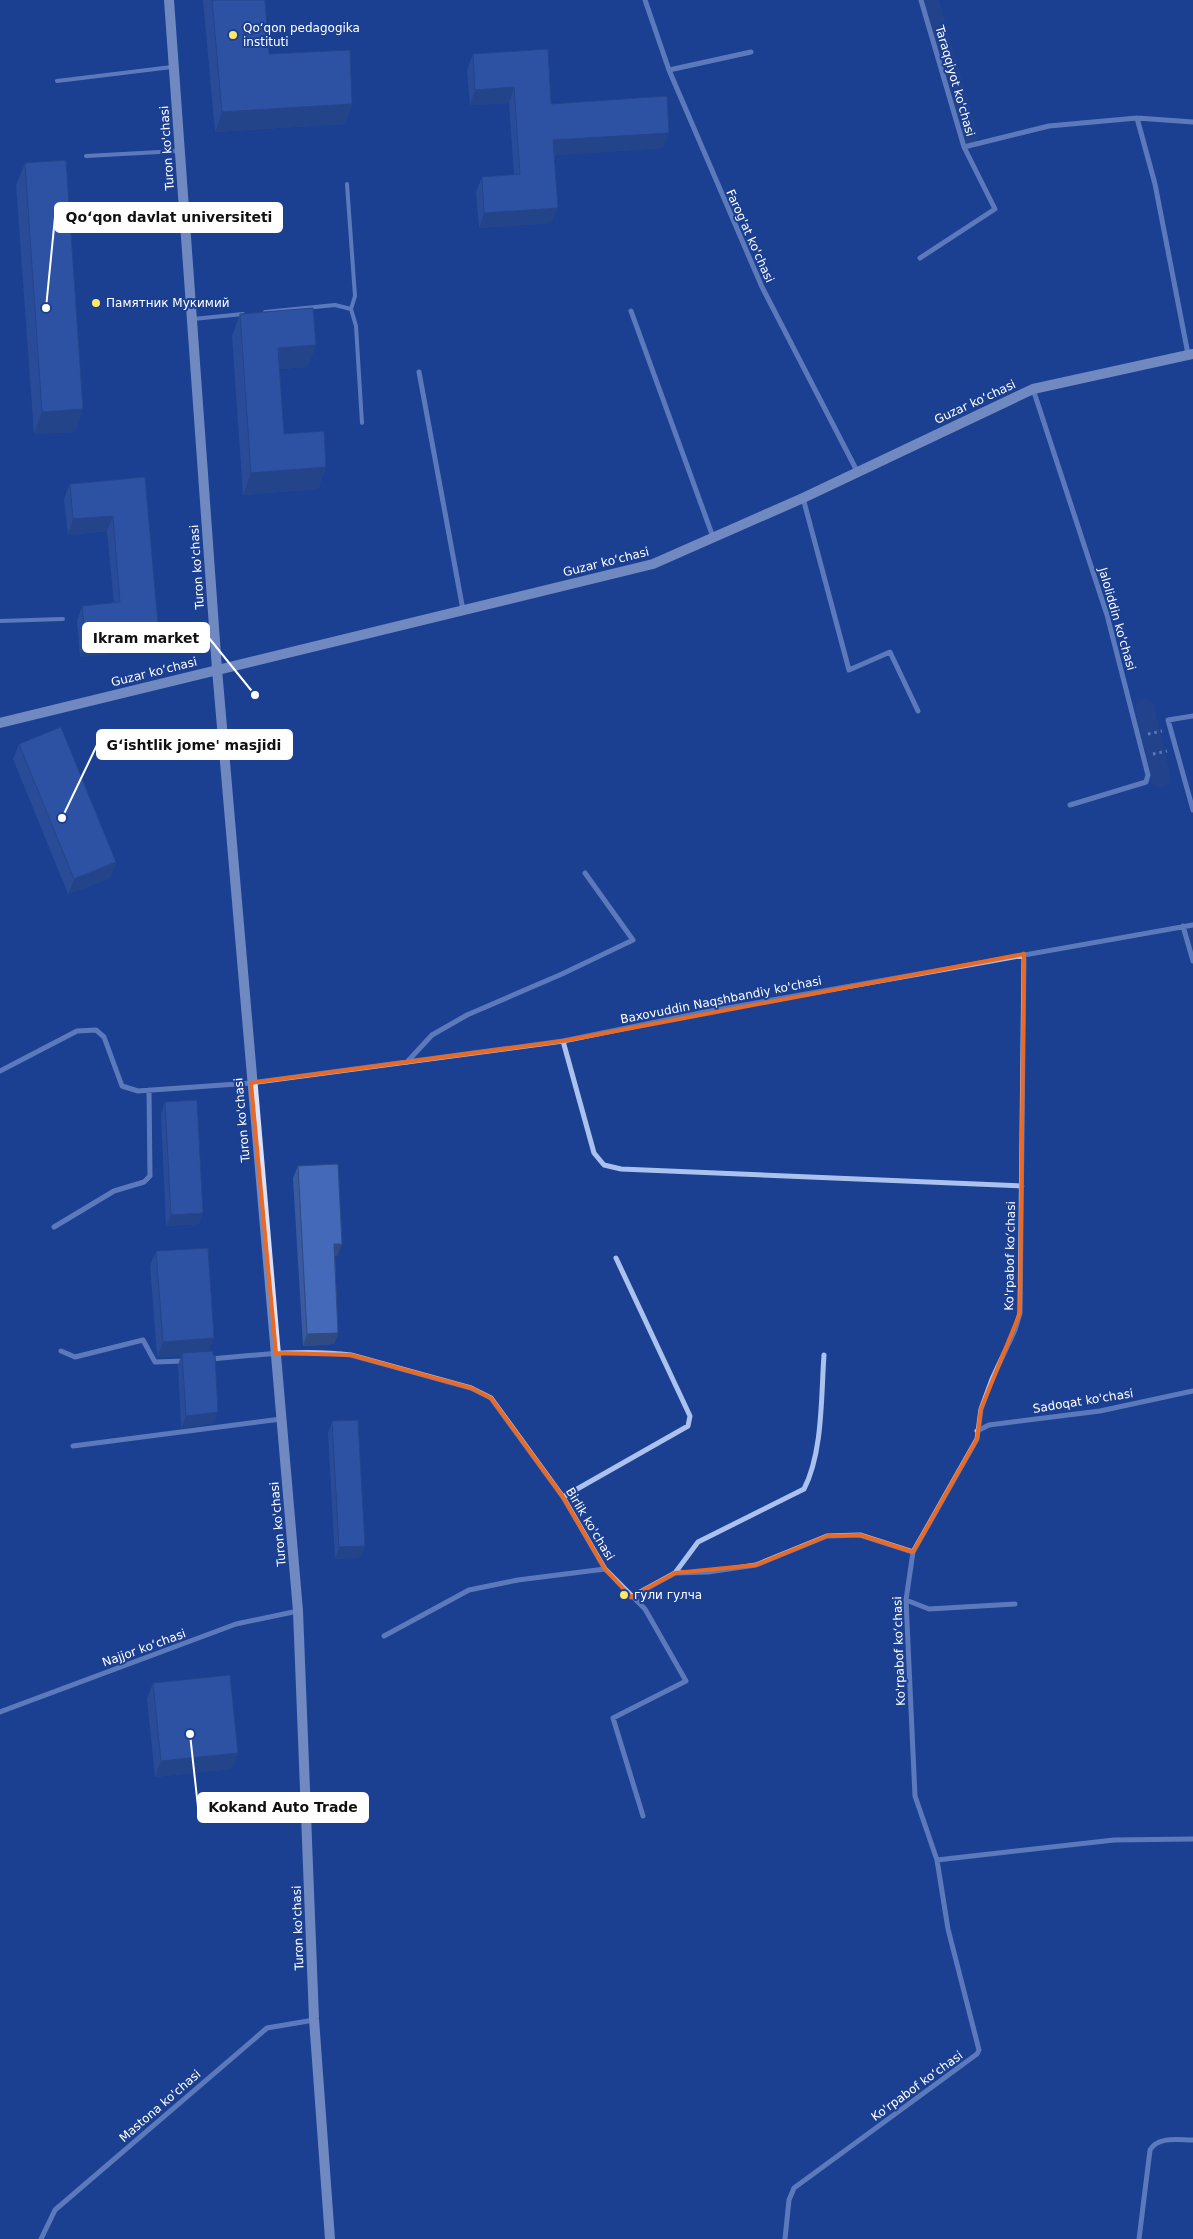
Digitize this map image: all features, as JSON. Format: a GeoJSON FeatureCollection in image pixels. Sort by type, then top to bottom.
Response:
{"type":"FeatureCollection","features":[{"type":"Feature","properties":{"kind":"main road","name":"Turon ko'chasi"},"geometry":{"type":"LineString","coordinates":[[169,0],[217,670],[251,1083],[298,1611],[314,2020],[330,2239]]}},
{"type":"Feature","properties":{"kind":"main road","name":"Guzar koʻchasi"},"geometry":{"type":"LineString","coordinates":[[0,724],[653,564],[803,498],[1033,389],[1191,354]]}},
{"type":"Feature","properties":{"kind":"street","name":"Farog'at ko'chasi"},"geometry":{"type":"LineString","coordinates":[[645,0],[669,70],[762,287],[857,471]]}},
{"type":"Feature","properties":{"kind":"street","name":"Taraqqiyot ko'chasi"},"geometry":{"type":"LineString","coordinates":[[921,0],[964,147],[1049,126],[1137,118],[1193,122]]}},
{"type":"Feature","properties":{"kind":"street"},"geometry":{"type":"LineString","coordinates":[[669,70],[751,52]]}},
{"type":"Feature","properties":{"kind":"street"},"geometry":{"type":"LineString","coordinates":[[1137,118],[1155,184],[1191,354]]}},
{"type":"Feature","properties":{"kind":"street"},"geometry":{"type":"LineString","coordinates":[[920,258],[995,209],[964,147]]}},
{"type":"Feature","properties":{"kind":"street"},"geometry":{"type":"LineString","coordinates":[[630,311],[713,538]]}},
{"type":"Feature","properties":{"kind":"street"},"geometry":{"type":"LineString","coordinates":[[419,372],[463,610]]}},
{"type":"Feature","properties":{"kind":"street","name":"Jaloliddin ko'chasi"},"geometry":{"type":"LineString","coordinates":[[1033,389],[1107,616],[1148,776],[1146,782],[1070,805]]}},
{"type":"Feature","properties":{"kind":"street"},"geometry":{"type":"LineString","coordinates":[[803,498],[849,670],[890,652],[918,710]]}},
{"type":"Feature","properties":{"kind":"street"},"geometry":{"type":"LineString","coordinates":[[1193,716],[1168,720],[1193,810]]}},
{"type":"Feature","properties":{"kind":"street"},"geometry":{"type":"LineString","coordinates":[[407,1062],[432,1035],[467,1015],[562,974],[632,940],[586,873]]}},
{"type":"Feature","properties":{"kind":"street","name":"Baxovuddin Naqshbandiy ko'chasi"},"geometry":{"type":"LineString","coordinates":[[0,1070],[77,1030],[96,1030],[104,1037],[122,1086],[138,1091],[251,1083],[563,1042],[705,1012],[1193,924]]}},
{"type":"Feature","properties":{"kind":"street"},"geometry":{"type":"LineString","coordinates":[[1183,926],[1193,961]]}},
{"type":"Feature","properties":{"kind":"street","name":"Ko'rpabof koʻchasi"},"geometry":{"type":"LineString","coordinates":[[785,2239],[789,2200],[794,2188],[980,2050],[948,1929],[937,1860],[915,1796],[906,1600],[913,1552],[976,1438],[981,1409],[992,1379],[1015,1330],[1020,1313],[1024,954]]}},
{"type":"Feature","properties":{"kind":"street"},"geometry":{"type":"LineString","coordinates":[[563,1042],[594,1153],[604,1164],[621,1169],[1022,1186]]}},
{"type":"Feature","properties":{"kind":"street"},"geometry":{"type":"LineString","coordinates":[[54,1227],[114,1191],[144,1182],[150,1176],[149,1090]]}},
{"type":"Feature","properties":{"kind":"street"},"geometry":{"type":"LineString","coordinates":[[563,1497],[688,1426],[690,1421],[690,1416],[616,1258]]}},
{"type":"Feature","properties":{"kind":"street"},"geometry":{"type":"LineString","coordinates":[[61,1351],[75,1357],[143,1340],[154,1362],[190,1360]]}},
{"type":"Feature","properties":{"kind":"street","name":"Birlik ko'chasi"},"geometry":{"type":"LineString","coordinates":[[209,1359],[276,1353],[335,1353],[351,1355],[480,1392],[491,1398],[563,1497],[605,1569],[645,1609],[686,1681],[613,1718],[643,1816]]}},
{"type":"Feature","properties":{"kind":"street"},"geometry":{"type":"LineString","coordinates":[[631,1597],[675,1572],[698,1542],[804,1489],[812,1472],[816,1454],[824,1355]]}},
{"type":"Feature","properties":{"kind":"street","name":"Sadoqat ko'chasi"},"geometry":{"type":"LineString","coordinates":[[978,1431],[989,1425],[1100,1411],[1193,1391]]}},
{"type":"Feature","properties":{"kind":"street"},"geometry":{"type":"LineString","coordinates":[[73,1446],[281,1419]]}},
{"type":"Feature","properties":{"kind":"street"},"geometry":{"type":"LineString","coordinates":[[675,1572],[708,1572],[756,1565],[826,1536],[860,1535],[913,1552]]}},
{"type":"Feature","properties":{"kind":"street"},"geometry":{"type":"LineString","coordinates":[[384,1636],[469,1590],[518,1580],[605,1569]]}},
{"type":"Feature","properties":{"kind":"street"},"geometry":{"type":"LineString","coordinates":[[906,1600],[929,1608],[1015,1604]]}},
{"type":"Feature","properties":{"kind":"street","name":"Najjor koʻchasi"},"geometry":{"type":"LineString","coordinates":[[0,1712],[236,1624],[298,1611]]}},
{"type":"Feature","properties":{"kind":"street"},"geometry":{"type":"LineString","coordinates":[[937,1860],[1114,1840],[1193,1839]]}},
{"type":"Feature","properties":{"kind":"street","name":"Mastona ko'chasi"},"geometry":{"type":"LineString","coordinates":[[41,2239],[55,2210],[267,2028],[314,2020]]}},
{"type":"Feature","properties":{"kind":"street"},"geometry":{"type":"LineString","coordinates":[[1139,2239],[1150,2150],[1160,2140],[1193,2140]]}},
{"type":"Feature","properties":{"kind":"lane"},"geometry":{"type":"LineString","coordinates":[[57,80],[174,67]]}},
{"type":"Feature","properties":{"kind":"lane"},"geometry":{"type":"LineString","coordinates":[[86,156],[180,151]]}},
{"type":"Feature","properties":{"kind":"lane"},"geometry":{"type":"LineString","coordinates":[[347,184],[355,296],[351,309],[356,326],[362,423]]}},
{"type":"Feature","properties":{"kind":"lane"},"geometry":{"type":"LineString","coordinates":[[259,313],[335,306],[351,309]]}},
{"type":"Feature","properties":{"kind":"lane"},"geometry":{"type":"LineString","coordinates":[[193,319],[250,314]]}},
{"type":"Feature","properties":{"kind":"lane"},"geometry":{"type":"LineString","coordinates":[[0,621],[63,619]]}},
{"type":"Feature","properties":{"kind":"path"},"geometry":{"type":"LineString","coordinates":[[1138,736],[1170,728]]}},
{"type":"Feature","properties":{"kind":"path"},"geometry":{"type":"LineString","coordinates":[[1143,756],[1176,749]]}},
{"type":"Feature","properties":{"kind":"highlighted area"},"geometry":{"type":"Polygon","coordinates":[[[1024,954],[1020,1313],[981,1409],[977,1439],[913,1552],[860,1535],[827,1536],[756,1565],[675,1573],[631,1597],[605,1569],[563,1497],[491,1398],[471,1388],[351,1355],[276,1353],[251,1083],[563,1041],[1024,954]]]}},
{"type":"Feature","properties":{"kind":"building","name":"Qoʻqon pedagogika instituti"},"geometry":{"type":"Polygon","coordinates":[[[212,0],[265,0],[269,54],[350,50],[352,104],[222,112],[212,0]]]}},
{"type":"Feature","properties":{"kind":"building"},"geometry":{"type":"Polygon","coordinates":[[[548,49],[551,104],[667,96],[669,133],[553,140],[558,208],[484,213],[482,177],[520,174],[514,87],[475,90],[473,54],[548,49]]]}},
{"type":"Feature","properties":{"kind":"building"},"geometry":{"type":"Polygon","coordinates":[[[66,160],[83,409],[42,412],[25,163],[66,160]]]}},
{"type":"Feature","properties":{"kind":"building"},"geometry":{"type":"Polygon","coordinates":[[[313,308],[316,345],[278,348],[284,434],[324,431],[326,467],[251,473],[240,314],[313,308]]]}},
{"type":"Feature","properties":{"kind":"building"},"geometry":{"type":"Polygon","coordinates":[[[145,477],[159,635],[86,642],[82,606],[120,602],[113,516],[73,519],[70,484],[145,477]]]}},
{"type":"Feature","properties":{"kind":"building"},"geometry":{"type":"Polygon","coordinates":[[[61,727],[116,862],[74,879],[19,744],[61,727]]]}},
{"type":"Feature","properties":{"kind":"building"},"geometry":{"type":"Polygon","coordinates":[[[197,1100],[203,1213],[171,1215],[165,1102],[197,1100]]]}},
{"type":"Feature","properties":{"kind":"building"},"geometry":{"type":"Polygon","coordinates":[[[338,1164],[342,1244],[334,1244],[338,1333],[307,1334],[298,1166],[338,1164]]]}},
{"type":"Feature","properties":{"kind":"building"},"geometry":{"type":"Polygon","coordinates":[[[208,1248],[214,1338],[163,1342],[156,1251],[208,1248]]]}},
{"type":"Feature","properties":{"kind":"building"},"geometry":{"type":"Polygon","coordinates":[[[213,1351],[213,1355],[215,1355],[218,1412],[186,1416],[182,1353],[213,1351]]]}},
{"type":"Feature","properties":{"kind":"building"},"geometry":{"type":"Polygon","coordinates":[[[358,1420],[365,1546],[339,1547],[332,1421],[358,1420]]]}},
{"type":"Feature","properties":{"kind":"building"},"geometry":{"type":"Polygon","coordinates":[[[230,1675],[238,1753],[161,1761],[153,1683],[230,1675]]]}},
{"type":"Feature","properties":{"kind":"waterway"},"geometry":{"type":"LineString","coordinates":[[929,0],[969,137]]}},
{"type":"Feature","properties":{"kind":"waterway"},"geometry":{"type":"LineString","coordinates":[[1145,709],[1161,778]]}},
{"type":"Feature","properties":{"kind":"waterway"},"geometry":{"type":"LineString","coordinates":[[1190,932],[1193,942]]}},
{"type":"Feature","properties":{"kind":"place","name":"Qoʻqon pedagogika instituti"},"geometry":{"type":"Point","coordinates":[233,35]}},
{"type":"Feature","properties":{"kind":"place","name":"Памятник Мукимий"},"geometry":{"type":"Point","coordinates":[96,303]}},
{"type":"Feature","properties":{"kind":"place","name":"Qoʻqon davlat universiteti"},"geometry":{"type":"Point","coordinates":[46,308]}},
{"type":"Feature","properties":{"kind":"place","name":"Ikram market"},"geometry":{"type":"Point","coordinates":[255,695]}},
{"type":"Feature","properties":{"kind":"place","name":"Gʻishtlik jome' masjidi"},"geometry":{"type":"Point","coordinates":[62,818]}},
{"type":"Feature","properties":{"kind":"place","name":"гули гулча"},"geometry":{"type":"Point","coordinates":[624,1595]}},
{"type":"Feature","properties":{"kind":"place","name":"Kokand Auto Trade"},"geometry":{"type":"Point","coordinates":[190,1734]}}]}
